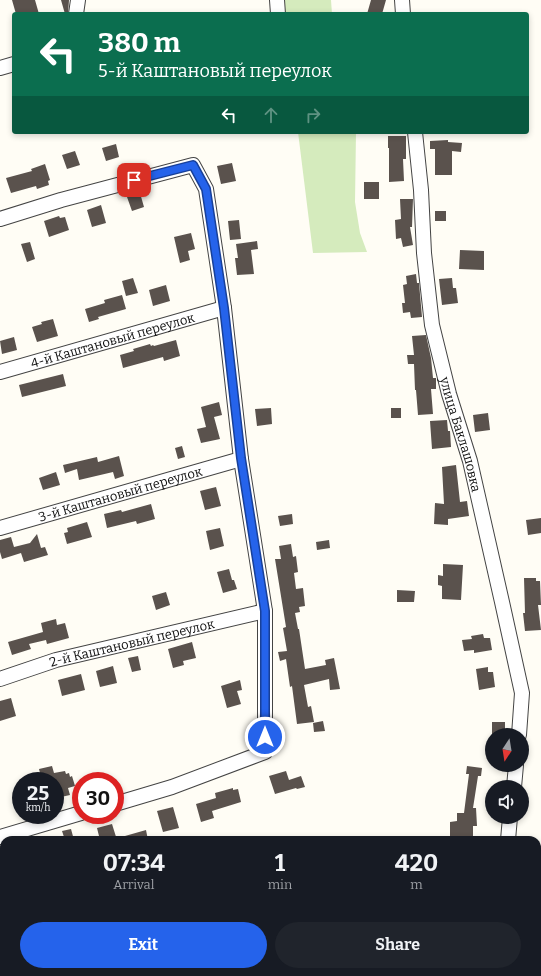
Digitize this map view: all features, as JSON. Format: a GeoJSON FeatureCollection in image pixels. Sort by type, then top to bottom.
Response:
{"type":"FeatureCollection","features":[{"type":"Feature","properties":{"kind":"street"},"geometry":{"type":"LineString","coordinates":[[76,12],[78,0]]}},
{"type":"Feature","properties":{"kind":"street"},"geometry":{"type":"LineString","coordinates":[[277,0],[278,12]]}},
{"type":"Feature","properties":{"kind":"street"},"geometry":{"type":"LineString","coordinates":[[402,0],[403,12]]}},
{"type":"Feature","properties":{"kind":"street"},"geometry":{"type":"LineString","coordinates":[[0,68],[12,65]]}},
{"type":"Feature","properties":{"kind":"street","name":"улица Баклашовка"},"geometry":{"type":"LineString","coordinates":[[415,134],[424,253],[432,324],[449,394],[470,461],[509,632],[522,693],[520,728]]}},
{"type":"Feature","properties":{"kind":"street"},"geometry":{"type":"LineString","coordinates":[[0,219],[61,200],[193,165],[206,189],[224,308],[241,458],[265,611],[265,752],[172,787],[124,801]]}},
{"type":"Feature","properties":{"kind":"street","name":"4-й Каштановый переулок"},"geometry":{"type":"LineString","coordinates":[[0,372],[224,308]]}},
{"type":"Feature","properties":{"kind":"street","name":"3-й Каштановый переулок"},"geometry":{"type":"LineString","coordinates":[[0,528],[241,458]]}},
{"type":"Feature","properties":{"kind":"street","name":"2-й Каштановый переулок"},"geometry":{"type":"LineString","coordinates":[[0,679],[56,660],[265,611]]}},
{"type":"Feature","properties":{"kind":"street"},"geometry":{"type":"LineString","coordinates":[[4,836],[72,817]]}},
{"type":"Feature","properties":{"kind":"street"},"geometry":{"type":"LineString","coordinates":[[508,836],[509,824]]}},
{"type":"Feature","properties":{"kind":"green space"},"geometry":{"type":"Polygon","coordinates":[[[282,0],[331,0],[332,12],[283,12],[282,0]]]}},
{"type":"Feature","properties":{"kind":"green space"},"geometry":{"type":"Polygon","coordinates":[[[298,134],[356,134],[355,202],[360,233],[367,252],[313,253],[298,134]]]}},
{"type":"Feature","properties":{"kind":"building"},"geometry":{"type":"Polygon","coordinates":[[[12,0],[35,0],[38,12],[15,12],[12,0]]]}},
{"type":"Feature","properties":{"kind":"building"},"geometry":{"type":"Polygon","coordinates":[[[61,0],[69,0],[68,12],[64,12],[61,0]]]}},
{"type":"Feature","properties":{"kind":"building"},"geometry":{"type":"Polygon","coordinates":[[[371,0],[386,0],[383,12],[368,12],[371,0]]]}},
{"type":"Feature","properties":{"kind":"building"},"geometry":{"type":"Polygon","coordinates":[[[388,136],[406,136],[406,159],[403,159],[404,181],[389,182],[388,136]]]}},
{"type":"Feature","properties":{"kind":"building"},"geometry":{"type":"Polygon","coordinates":[[[448,140],[448,142],[462,143],[461,152],[452,151],[452,175],[435,175],[435,149],[430,149],[430,141],[448,140]]]}},
{"type":"Feature","properties":{"kind":"building"},"geometry":{"type":"Polygon","coordinates":[[[116,144],[119,157],[106,161],[102,148],[116,144]]]}},
{"type":"Feature","properties":{"kind":"building"},"geometry":{"type":"Polygon","coordinates":[[[75,151],[80,165],[67,169],[62,155],[75,151]]]}},
{"type":"Feature","properties":{"kind":"building"},"geometry":{"type":"Polygon","coordinates":[[[232,163],[236,181],[221,184],[217,166],[232,163]]]}},
{"type":"Feature","properties":{"kind":"building"},"geometry":{"type":"Polygon","coordinates":[[[45,164],[50,180],[48,181],[49,185],[37,189],[36,186],[11,193],[6,178],[32,171],[31,169],[45,164]]]}},
{"type":"Feature","properties":{"kind":"building"},"geometry":{"type":"Polygon","coordinates":[[[364,182],[379,182],[379,199],[364,199],[364,182]]]}},
{"type":"Feature","properties":{"kind":"building"},"geometry":{"type":"Polygon","coordinates":[[[140,193],[144,207],[132,211],[127,197],[140,193]]]}},
{"type":"Feature","properties":{"kind":"building"},"geometry":{"type":"Polygon","coordinates":[[[400,199],[413,199],[412,227],[410,227],[413,245],[403,247],[401,238],[396,239],[395,220],[401,219],[400,199]]]}},
{"type":"Feature","properties":{"kind":"building"},"geometry":{"type":"Polygon","coordinates":[[[101,205],[106,223],[92,227],[87,210],[101,205]]]}},
{"type":"Feature","properties":{"kind":"building"},"geometry":{"type":"Polygon","coordinates":[[[435,211],[446,211],[446,221],[435,221],[435,211]]]}},
{"type":"Feature","properties":{"kind":"building"},"geometry":{"type":"Polygon","coordinates":[[[59,216],[60,218],[65,217],[69,230],[49,237],[44,221],[59,216]]]}},
{"type":"Feature","properties":{"kind":"building"},"geometry":{"type":"Polygon","coordinates":[[[239,220],[241,239],[230,240],[228,221],[239,220]]]}},
{"type":"Feature","properties":{"kind":"building"},"geometry":{"type":"Polygon","coordinates":[[[191,233],[195,249],[188,251],[190,260],[180,263],[174,237],[191,233]]]}},
{"type":"Feature","properties":{"kind":"building"},"geometry":{"type":"Polygon","coordinates":[[[257,241],[258,249],[251,250],[254,274],[237,275],[235,258],[238,258],[236,244],[257,241]]]}},
{"type":"Feature","properties":{"kind":"building"},"geometry":{"type":"Polygon","coordinates":[[[30,242],[35,259],[27,262],[21,244],[30,242]]]}},
{"type":"Feature","properties":{"kind":"building"},"geometry":{"type":"Polygon","coordinates":[[[460,250],[484,251],[484,270],[459,269],[460,250]]]}},
{"type":"Feature","properties":{"kind":"building"},"geometry":{"type":"Polygon","coordinates":[[[416,274],[417,283],[419,283],[422,317],[411,318],[410,312],[403,313],[402,303],[405,303],[403,285],[407,284],[406,276],[416,274]]]}},
{"type":"Feature","properties":{"kind":"building"},"geometry":{"type":"Polygon","coordinates":[[[133,278],[138,293],[126,296],[122,281],[133,278]]]}},
{"type":"Feature","properties":{"kind":"building"},"geometry":{"type":"Polygon","coordinates":[[[452,278],[453,288],[456,288],[458,303],[442,305],[439,279],[452,278]]]}},
{"type":"Feature","properties":{"kind":"building"},"geometry":{"type":"Polygon","coordinates":[[[166,285],[170,301],[153,306],[149,290],[166,285]]]}},
{"type":"Feature","properties":{"kind":"building"},"geometry":{"type":"Polygon","coordinates":[[[122,295],[126,309],[98,317],[99,319],[89,322],[85,309],[105,303],[104,300],[122,295]]]}},
{"type":"Feature","properties":{"kind":"building"},"geometry":{"type":"Polygon","coordinates":[[[53,319],[58,336],[37,342],[32,327],[42,324],[41,322],[53,319]]]}},
{"type":"Feature","properties":{"kind":"building"},"geometry":{"type":"Polygon","coordinates":[[[426,335],[431,358],[433,378],[436,378],[436,389],[431,389],[433,414],[418,415],[414,364],[408,364],[407,355],[414,355],[412,336],[426,335]]]}},
{"type":"Feature","properties":{"kind":"building"},"geometry":{"type":"Polygon","coordinates":[[[14,337],[17,350],[2,354],[0,341],[14,337]]]}},
{"type":"Feature","properties":{"kind":"building"},"geometry":{"type":"Polygon","coordinates":[[[176,340],[180,356],[164,361],[163,357],[123,368],[120,355],[150,344],[151,346],[154,346],[176,340]]]}},
{"type":"Feature","properties":{"kind":"building"},"geometry":{"type":"Polygon","coordinates":[[[63,374],[66,386],[22,397],[19,385],[63,374]]]}},
{"type":"Feature","properties":{"kind":"building"},"geometry":{"type":"Polygon","coordinates":[[[219,402],[222,415],[214,417],[220,439],[201,443],[197,429],[206,427],[201,407],[219,402]]]}},
{"type":"Feature","properties":{"kind":"building"},"geometry":{"type":"Polygon","coordinates":[[[271,408],[272,424],[257,426],[255,409],[271,408]]]}},
{"type":"Feature","properties":{"kind":"building"},"geometry":{"type":"Polygon","coordinates":[[[391,408],[401,408],[401,418],[391,418],[391,408]]]}},
{"type":"Feature","properties":{"kind":"building"},"geometry":{"type":"Polygon","coordinates":[[[488,413],[490,430],[475,432],[473,415],[488,413]]]}},
{"type":"Feature","properties":{"kind":"building"},"geometry":{"type":"Polygon","coordinates":[[[447,420],[448,431],[450,431],[451,447],[432,449],[430,421],[447,420]]]}},
{"type":"Feature","properties":{"kind":"building"},"geometry":{"type":"Polygon","coordinates":[[[182,446],[185,457],[178,459],[175,448],[182,446]]]}},
{"type":"Feature","properties":{"kind":"building"},"geometry":{"type":"Polygon","coordinates":[[[119,456],[124,476],[115,479],[113,472],[79,480],[77,469],[65,473],[63,465],[97,457],[98,462],[119,456]]]}},
{"type":"Feature","properties":{"kind":"building"},"geometry":{"type":"Polygon","coordinates":[[[456,465],[460,502],[467,501],[469,516],[448,519],[448,525],[434,524],[435,503],[444,504],[442,467],[456,465]]]}},
{"type":"Feature","properties":{"kind":"building"},"geometry":{"type":"Polygon","coordinates":[[[56,472],[60,485],[43,490],[39,478],[56,472]]]}},
{"type":"Feature","properties":{"kind":"building"},"geometry":{"type":"Polygon","coordinates":[[[216,487],[221,506],[205,510],[200,491],[216,487]]]}},
{"type":"Feature","properties":{"kind":"building"},"geometry":{"type":"Polygon","coordinates":[[[151,504],[155,519],[137,524],[136,521],[107,528],[104,514],[121,510],[122,512],[151,504]]]}},
{"type":"Feature","properties":{"kind":"building"},"geometry":{"type":"Polygon","coordinates":[[[292,514],[293,524],[280,526],[278,516],[292,514]]]}},
{"type":"Feature","properties":{"kind":"building"},"geometry":{"type":"Polygon","coordinates":[[[541,518],[541,533],[528,535],[526,520],[541,518]]]}},
{"type":"Feature","properties":{"kind":"building"},"geometry":{"type":"Polygon","coordinates":[[[87,522],[92,537],[67,544],[64,533],[68,532],[67,528],[87,522]]]}},
{"type":"Feature","properties":{"kind":"building"},"geometry":{"type":"Polygon","coordinates":[[[220,528],[224,546],[210,550],[206,531],[220,528]]]}},
{"type":"Feature","properties":{"kind":"building"},"geometry":{"type":"Polygon","coordinates":[[[37,534],[41,548],[45,547],[48,555],[24,562],[21,553],[2,559],[0,552],[0,540],[11,537],[14,547],[30,543],[37,534]]]}},
{"type":"Feature","properties":{"kind":"building"},"geometry":{"type":"Polygon","coordinates":[[[329,540],[330,548],[317,550],[316,542],[329,540]]]}},
{"type":"Feature","properties":{"kind":"building"},"geometry":{"type":"Polygon","coordinates":[[[291,544],[293,557],[296,556],[298,572],[294,573],[296,589],[303,588],[305,606],[299,607],[300,612],[295,613],[305,669],[326,665],[325,660],[334,658],[340,689],[330,690],[329,679],[304,685],[308,707],[311,706],[314,722],[297,724],[292,686],[290,687],[286,659],[280,661],[278,652],[287,651],[283,628],[286,627],[275,559],[281,559],[279,546],[291,544]]]}},
{"type":"Feature","properties":{"kind":"building"},"geometry":{"type":"Polygon","coordinates":[[[443,564],[463,565],[461,600],[442,599],[442,586],[438,585],[438,575],[443,576],[443,564]]]}},
{"type":"Feature","properties":{"kind":"building"},"geometry":{"type":"Polygon","coordinates":[[[229,569],[232,580],[234,580],[237,589],[223,593],[217,572],[229,569]]]}},
{"type":"Feature","properties":{"kind":"building"},"geometry":{"type":"Polygon","coordinates":[[[524,578],[536,578],[536,581],[540,581],[541,605],[538,605],[541,630],[525,631],[523,613],[525,613],[524,578]]]}},
{"type":"Feature","properties":{"kind":"building"},"geometry":{"type":"Polygon","coordinates":[[[397,590],[415,591],[414,602],[397,602],[397,590]]]}},
{"type":"Feature","properties":{"kind":"building"},"geometry":{"type":"Polygon","coordinates":[[[166,592],[170,605],[156,610],[152,596],[166,592]]]}},
{"type":"Feature","properties":{"kind":"building"},"geometry":{"type":"Polygon","coordinates":[[[56,619],[57,625],[65,623],[69,638],[47,644],[46,640],[29,644],[31,649],[12,655],[8,642],[43,632],[41,623],[56,619]]]}},
{"type":"Feature","properties":{"kind":"building"},"geometry":{"type":"Polygon","coordinates":[[[483,634],[484,638],[490,638],[492,650],[474,653],[474,650],[464,651],[462,640],[472,639],[471,636],[483,634]]]}},
{"type":"Feature","properties":{"kind":"building"},"geometry":{"type":"Polygon","coordinates":[[[192,642],[196,658],[183,661],[184,665],[173,668],[168,649],[192,642]]]}},
{"type":"Feature","properties":{"kind":"building"},"geometry":{"type":"Polygon","coordinates":[[[138,656],[141,670],[132,672],[128,658],[138,656]]]}},
{"type":"Feature","properties":{"kind":"building"},"geometry":{"type":"Polygon","coordinates":[[[113,666],[117,683],[100,687],[96,671],[113,666]]]}},
{"type":"Feature","properties":{"kind":"building"},"geometry":{"type":"Polygon","coordinates":[[[488,667],[488,672],[493,672],[495,687],[479,690],[476,669],[488,667]]]}},
{"type":"Feature","properties":{"kind":"building"},"geometry":{"type":"Polygon","coordinates":[[[81,674],[85,690],[62,696],[58,680],[81,674]]]}},
{"type":"Feature","properties":{"kind":"building"},"geometry":{"type":"Polygon","coordinates":[[[240,680],[242,690],[237,691],[241,704],[227,708],[221,686],[240,680]]]}},
{"type":"Feature","properties":{"kind":"building"},"geometry":{"type":"Polygon","coordinates":[[[11,698],[16,716],[0,721],[0,701],[11,698]]]}},
{"type":"Feature","properties":{"kind":"building"},"geometry":{"type":"Polygon","coordinates":[[[323,721],[325,731],[314,732],[313,723],[323,721]]]}},
{"type":"Feature","properties":{"kind":"building"},"geometry":{"type":"Polygon","coordinates":[[[492,722],[505,722],[505,728],[492,728],[492,722]]]}},
{"type":"Feature","properties":{"kind":"building"},"geometry":{"type":"Polygon","coordinates":[[[52,766],[54,772],[40,772],[39,769],[52,766]]]}},
{"type":"Feature","properties":{"kind":"building"},"geometry":{"type":"Polygon","coordinates":[[[467,766],[482,768],[481,776],[478,776],[473,808],[476,808],[477,826],[473,826],[473,836],[450,836],[450,822],[457,821],[457,813],[464,813],[469,774],[466,774],[467,766]]]}},
{"type":"Feature","properties":{"kind":"building"},"geometry":{"type":"Polygon","coordinates":[[[65,771],[66,774],[69,773],[70,777],[72,776],[72,787],[68,788],[70,795],[64,796],[64,772],[60,772],[65,771]]]}},
{"type":"Feature","properties":{"kind":"building"},"geometry":{"type":"Polygon","coordinates":[[[286,771],[289,780],[301,776],[305,787],[275,794],[269,776],[286,771]]]}},
{"type":"Feature","properties":{"kind":"building"},"geometry":{"type":"Polygon","coordinates":[[[233,788],[233,790],[238,789],[241,802],[212,811],[214,818],[201,822],[196,804],[216,798],[215,793],[233,788]]]}},
{"type":"Feature","properties":{"kind":"building"},"geometry":{"type":"Polygon","coordinates":[[[173,807],[179,828],[163,832],[157,811],[173,807]]]}},
{"type":"Feature","properties":{"kind":"building"},"geometry":{"type":"Polygon","coordinates":[[[112,824],[116,836],[99,836],[97,828],[112,824]]]}},
{"type":"Feature","properties":{"kind":"building"},"geometry":{"type":"Polygon","coordinates":[[[71,829],[73,836],[64,836],[62,831],[71,829]]]}},
{"type":"Feature","properties":{"kind":"building"},"geometry":{"type":"Polygon","coordinates":[[[146,830],[147,836],[125,836],[146,830]]]}},
{"type":"Feature","properties":{"kind":"route"},"geometry":{"type":"LineString","coordinates":[[134,180],[193,165],[206,189],[224,308],[241,458],[265,611],[265,737]]}}]}
